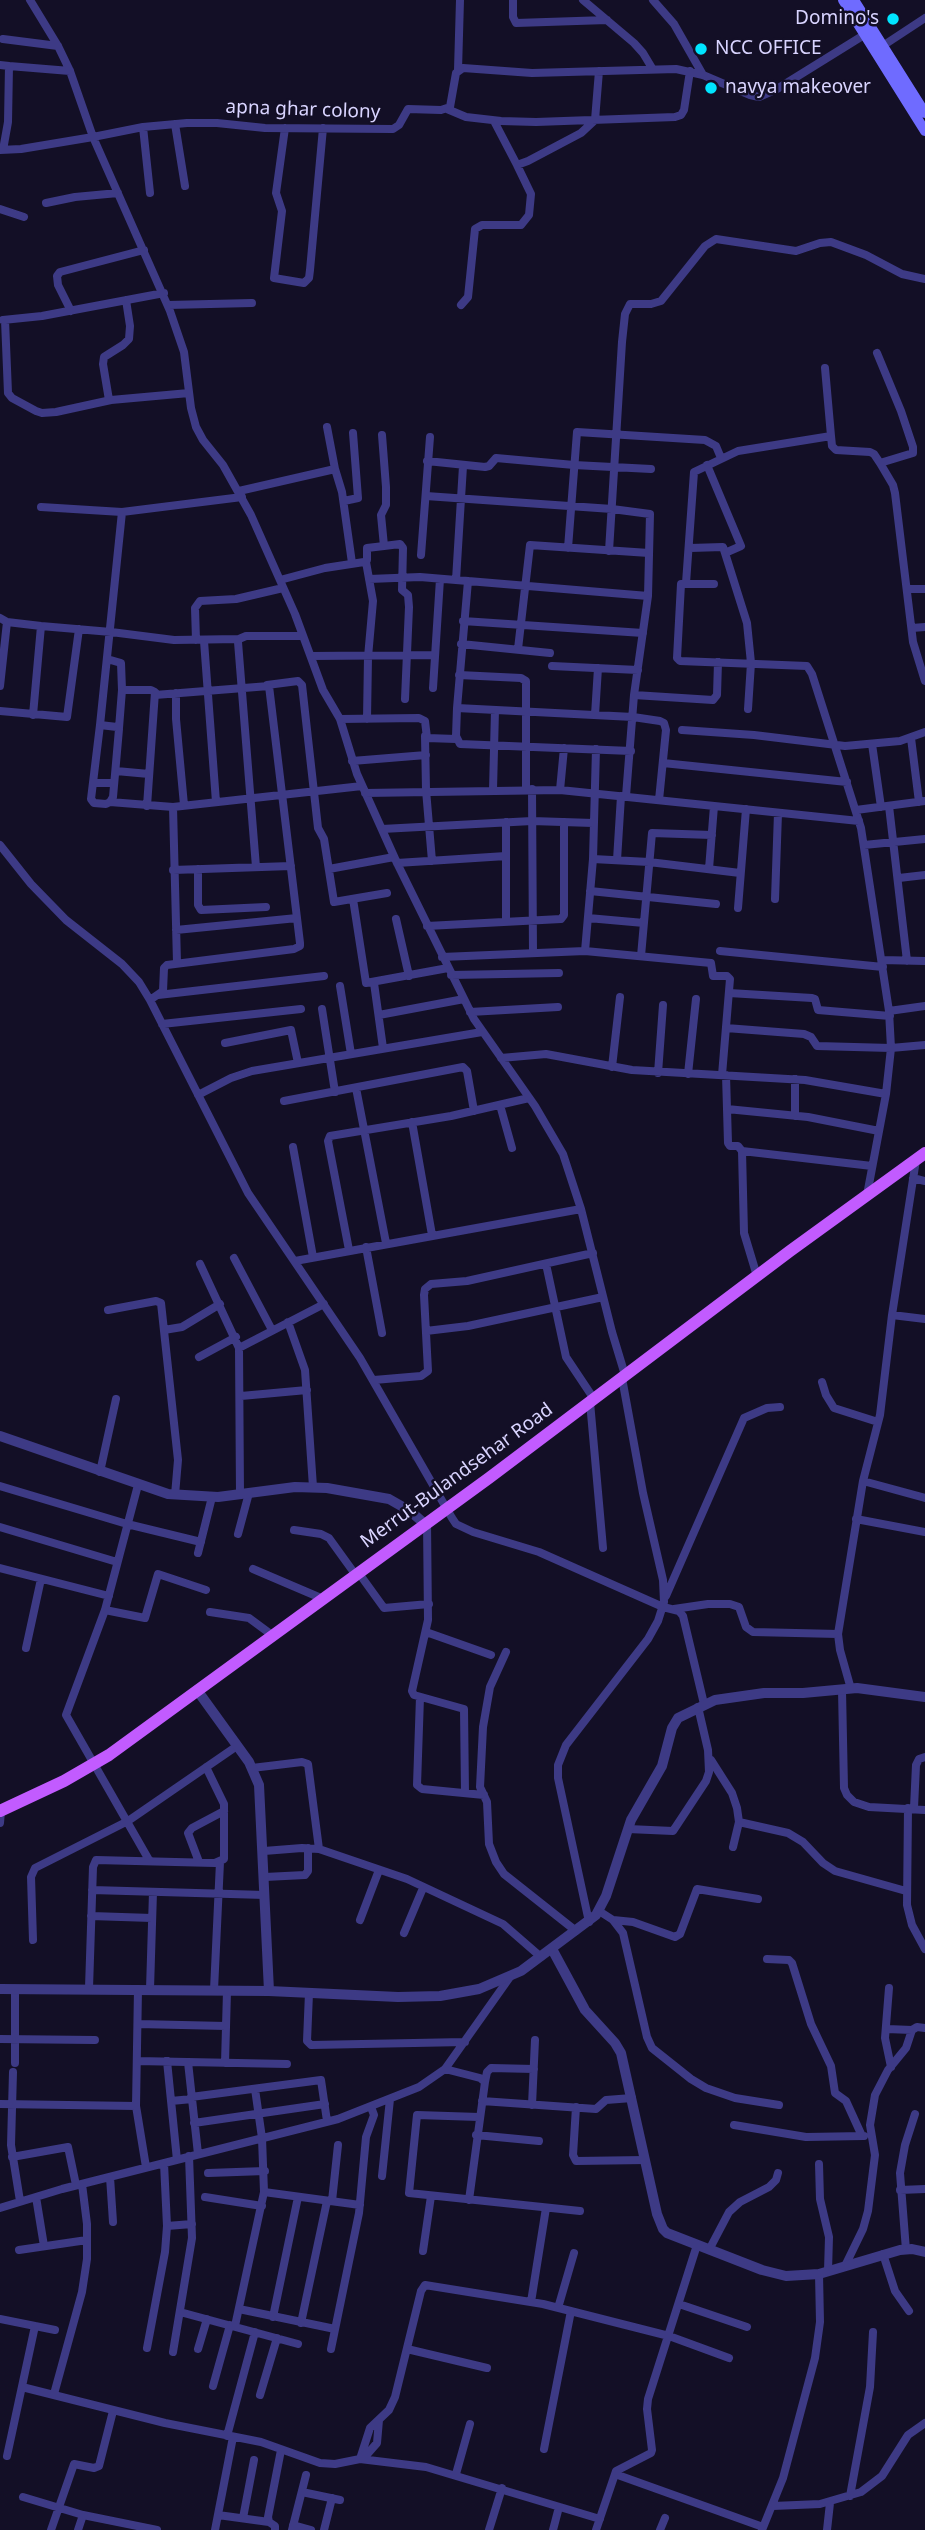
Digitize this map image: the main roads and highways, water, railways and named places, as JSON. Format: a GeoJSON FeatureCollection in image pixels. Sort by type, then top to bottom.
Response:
{"type":"FeatureCollection","features":[{"type":"Feature","properties":{"kind":"main road"},"geometry":{"type":"LineString","coordinates":[[843,0],[864,35],[879,49],[925,113]]}},
{"type":"Feature","properties":{"kind":"main road"},"geometry":{"type":"LineString","coordinates":[[854,0],[925,131]]}},
{"type":"Feature","properties":{"kind":"main road","name":"Merrut-Bulandsehar Road"},"geometry":{"type":"LineString","coordinates":[[0,1815],[95,1764],[446,1509],[920,1156]]}},
{"type":"Feature","properties":{"kind":"place","name":"Domino's"},"geometry":{"type":"Point","coordinates":[893,19]}},
{"type":"Feature","properties":{"kind":"place","name":"NCC OFFICE"},"geometry":{"type":"Point","coordinates":[701,49]}},
{"type":"Feature","properties":{"kind":"place","name":"navya makeover"},"geometry":{"type":"Point","coordinates":[711,88]}}]}
